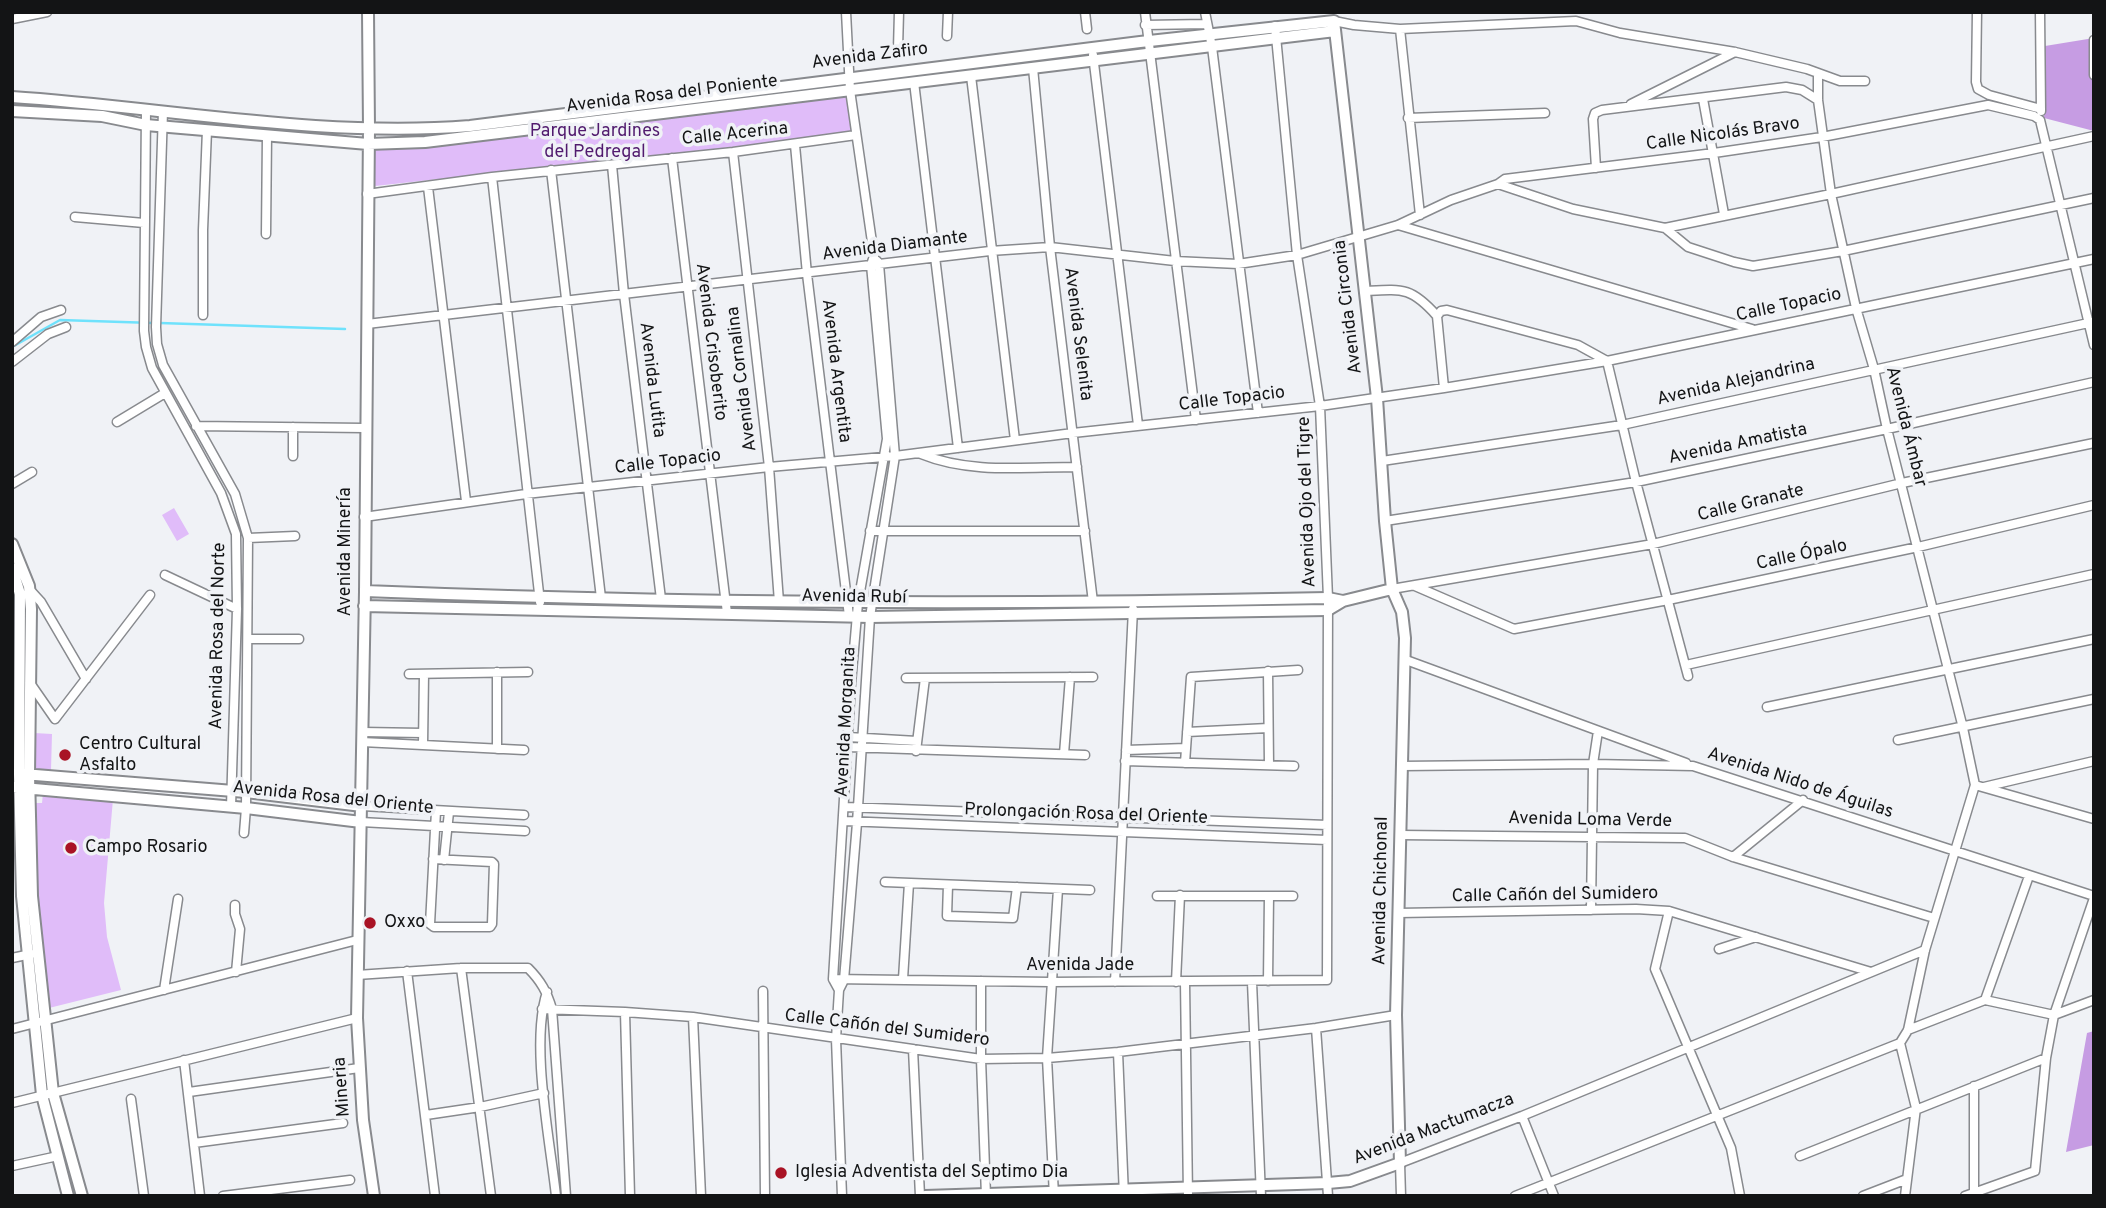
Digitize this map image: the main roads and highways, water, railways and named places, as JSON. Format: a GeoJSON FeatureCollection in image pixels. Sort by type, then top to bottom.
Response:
{"type":"FeatureCollection","features":[{"type":"Feature","properties":{"kind":"waterway"},"geometry":{"type":"LineString","coordinates":[[12,347],[60,320],[153,323]]}},
{"type":"Feature","properties":{"kind":"waterway"},"geometry":{"type":"LineString","coordinates":[[160,323],[345,329]]}},
{"type":"Feature","properties":{"kind":"place","name":"Centro Cultural Asfalto"},"geometry":{"type":"Point","coordinates":[65,755]}},
{"type":"Feature","properties":{"kind":"place","name":"Campo Rosario"},"geometry":{"type":"Point","coordinates":[71,848]}},
{"type":"Feature","properties":{"kind":"place","name":"Oxxo"},"geometry":{"type":"Point","coordinates":[370,923]}},
{"type":"Feature","properties":{"kind":"place","name":"Iglesia Adventista del Septimo Dia"},"geometry":{"type":"Point","coordinates":[781,1173]}},
{"type":"Feature","properties":{"kind":"park label","name":"Parque Jardines del Pedregal"},"geometry":{"type":"Point","coordinates":[595,142]}}]}
